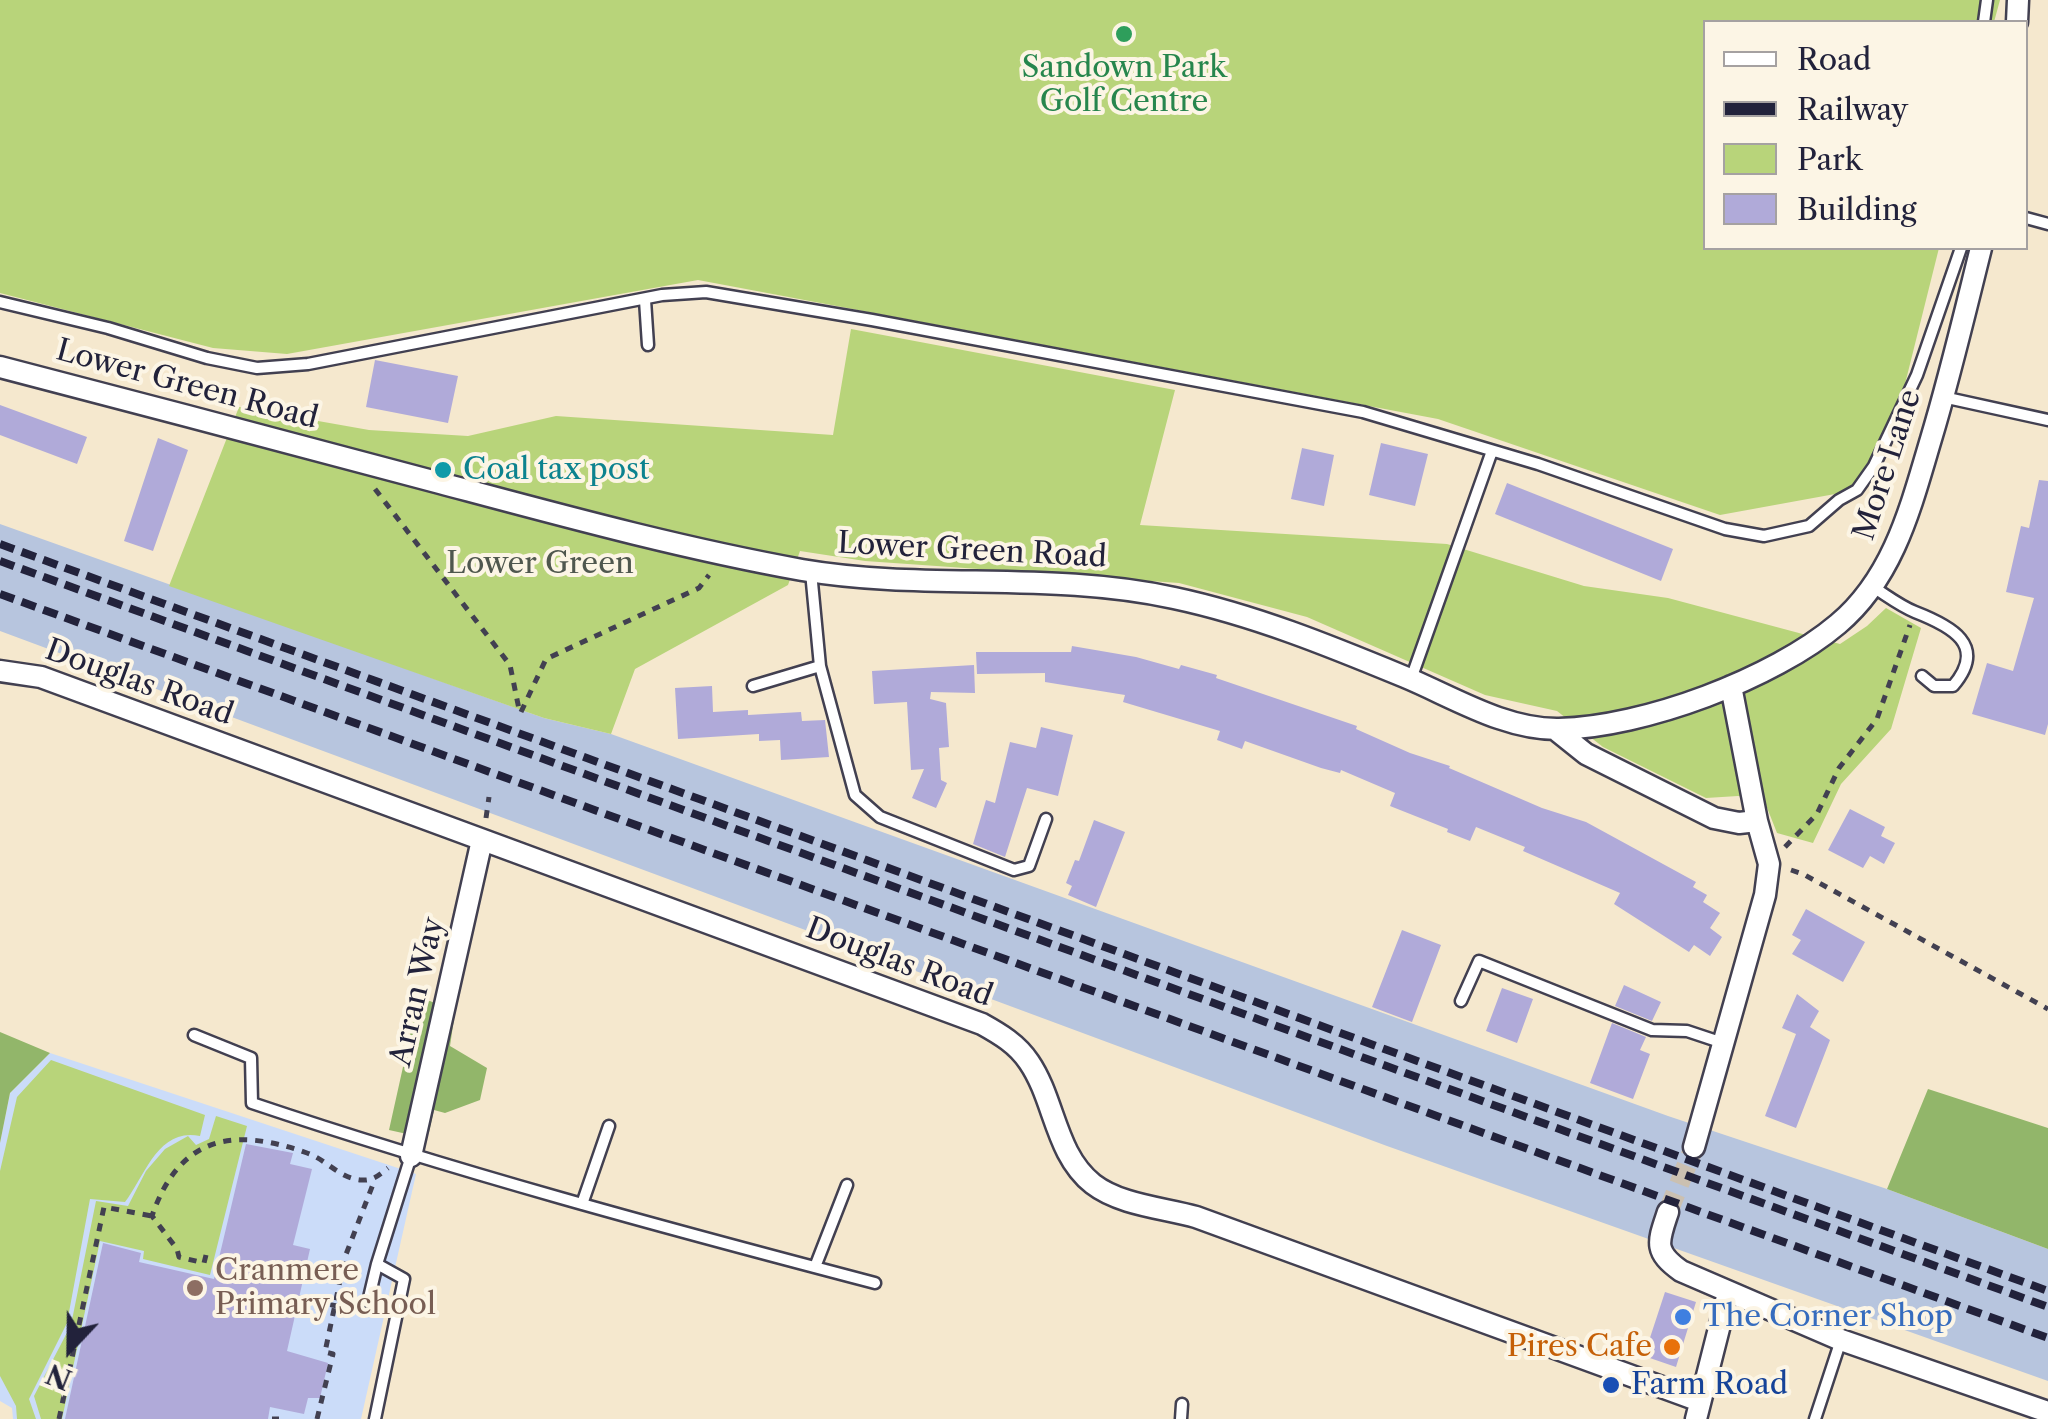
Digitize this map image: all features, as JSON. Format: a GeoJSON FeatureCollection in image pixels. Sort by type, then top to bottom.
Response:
{"type":"FeatureCollection","features":[{"type":"Feature","properties":{"kind":"street","name":"More Lane"},"geometry":{"type":"LineString","coordinates":[[1411,679],[1483,712],[1524,725],[1556,730],[1635,720],[1731,686],[1789,657],[1838,624],[1873,587],[1892,556],[1944,397],[1981,250]]}},
{"type":"Feature","properties":{"kind":"street","name":"Lower Green Road"},"geometry":{"type":"LineString","coordinates":[[0,367],[617,530],[724,554],[811,571],[932,583],[1128,590],[1176,598],[1296,633],[1411,679]]}},
{"type":"Feature","properties":{"kind":"street","name":"Douglas Road"},"geometry":{"type":"LineString","coordinates":[[0,671],[41,678],[982,1024],[1010,1040],[1028,1060],[1043,1086],[1064,1146],[1076,1167],[1096,1186],[1124,1199],[1196,1217],[1698,1410]]}},
{"type":"Feature","properties":{"kind":"street"},"geometry":{"type":"LineString","coordinates":[[1694,1148],[1765,895],[1769,864],[1731,686]]}},
{"type":"Feature","properties":{"kind":"street"},"geometry":{"type":"LineString","coordinates":[[1556,730],[1586,754],[1714,818],[1757,821]]}},
{"type":"Feature","properties":{"kind":"street","name":"Arran Way"},"geometry":{"type":"LineString","coordinates":[[403,1154],[482,840]]}},
{"type":"Feature","properties":{"kind":"street"},"geometry":{"type":"LineString","coordinates":[[1668,1212],[1659,1239],[1666,1260],[1681,1271],[1841,1340],[2048,1412]]}},
{"type":"Feature","properties":{"kind":"street"},"geometry":{"type":"LineString","coordinates":[[1698,1410],[1728,1293]]}},
{"type":"Feature","properties":{"kind":"lane"},"geometry":{"type":"LineString","coordinates":[[0,302],[257,368],[308,364],[662,295],[706,292],[1363,412],[1725,529],[1764,536],[1809,526],[1857,490],[1874,466],[1918,376],[1960,250]]}},
{"type":"Feature","properties":{"kind":"lane"},"geometry":{"type":"LineString","coordinates":[[644,300],[648,346]]}},
{"type":"Feature","properties":{"kind":"lane"},"geometry":{"type":"LineString","coordinates":[[1944,397],[2048,420]]}},
{"type":"Feature","properties":{"kind":"lane"},"geometry":{"type":"LineString","coordinates":[[1411,679],[1492,451]]}},
{"type":"Feature","properties":{"kind":"lane"},"geometry":{"type":"LineString","coordinates":[[811,571],[820,666],[855,796],[880,817],[1014,870],[1029,866],[1046,819]]}},
{"type":"Feature","properties":{"kind":"lane"},"geometry":{"type":"LineString","coordinates":[[1873,587],[1912,611],[1936,618],[1959,634],[1968,650],[1965,672],[1954,686],[1934,686],[1922,676]]}},
{"type":"Feature","properties":{"kind":"lane"},"geometry":{"type":"LineString","coordinates":[[753,686],[820,666]]}},
{"type":"Feature","properties":{"kind":"lane"},"geometry":{"type":"LineString","coordinates":[[1462,1001],[1479,961],[1652,1030],[1688,1031],[1723,1044]]}},
{"type":"Feature","properties":{"kind":"lane"},"geometry":{"type":"LineString","coordinates":[[194,1035],[251,1058],[252,1102],[403,1154],[611,1214],[875,1283]]}},
{"type":"Feature","properties":{"kind":"lane"},"geometry":{"type":"LineString","coordinates":[[582,1204],[609,1126]]}},
{"type":"Feature","properties":{"kind":"lane"},"geometry":{"type":"LineString","coordinates":[[366,1307],[403,1154]]}},
{"type":"Feature","properties":{"kind":"lane"},"geometry":{"type":"LineString","coordinates":[[815,1267],[847,1185]]}},
{"type":"Feature","properties":{"kind":"lane"},"geometry":{"type":"LineString","coordinates":[[376,1419],[404,1279],[377,1264]]}},
{"type":"Feature","properties":{"kind":"lane"},"geometry":{"type":"LineString","coordinates":[[1815,1419],[1841,1340]]}},
{"type":"Feature","properties":{"kind":"lane"},"geometry":{"type":"LineString","coordinates":[[1181,1419],[1182,1404]]}},
{"type":"Feature","properties":{"kind":"path"},"geometry":{"type":"LineString","coordinates":[[358,461],[379,496],[510,665],[520,714],[546,659],[699,588],[724,554]]}},
{"type":"Feature","properties":{"kind":"path"},"geometry":{"type":"LineString","coordinates":[[1912,611],[1907,640],[1877,719],[1840,768],[1817,814],[1769,864],[1803,874],[2048,1008]]}},
{"type":"Feature","properties":{"kind":"path"},"geometry":{"type":"LineString","coordinates":[[152,1216],[174,1168],[193,1153],[235,1140],[308,1153],[341,1176],[375,1179]]}},
{"type":"Feature","properties":{"kind":"path"},"geometry":{"type":"LineString","coordinates":[[318,1419],[333,1354],[325,1352],[345,1256],[375,1179],[403,1154]]}},
{"type":"Feature","properties":{"kind":"path"},"geometry":{"type":"LineString","coordinates":[[59,1419],[104,1207],[152,1216],[179,1257],[204,1263],[206,1255]]}},
{"type":"Feature","properties":{"kind":"path"},"geometry":{"type":"LineString","coordinates":[[299,1298],[366,1307]]}},
{"type":"Feature","properties":{"kind":"shaded area"},"geometry":{"type":"Polygon","coordinates":[[[0,524],[544,718],[611,734],[2048,1249],[2048,1381],[1387,1146],[0,631],[0,524]]]}},
{"type":"Feature","properties":{"kind":"shaded area","name":"Cranmere Primary School"},"geometry":{"type":"Polygon","coordinates":[[[50,1053],[416,1174],[361,1419],[13,1419],[12,1408],[0,1401],[0,1143],[10,1093],[50,1053]]]}},
{"type":"Feature","properties":{"kind":"green space"},"geometry":{"type":"Polygon","coordinates":[[[0,0],[2000,0],[1995,20],[1703,20],[1703,250],[1938,250],[1891,440],[1857,490],[1720,515],[1438,419],[698,280],[287,354],[213,348],[0,293],[0,0]]]}},
{"type":"Feature","properties":{"kind":"green space","name":"Lower Green"},"geometry":{"type":"Polygon","coordinates":[[[851,329],[1175,390],[1140,525],[1447,544],[1584,586],[1668,598],[1840,644],[1886,608],[1921,628],[1891,729],[1841,784],[1813,843],[1777,833],[1764,800],[1738,796],[1706,798],[1603,747],[1557,711],[1485,695],[1307,617],[1179,583],[865,561],[800,551],[788,585],[635,669],[611,734],[544,718],[169,586],[239,407],[369,430],[468,436],[556,416],[833,435],[851,329]]]}},
{"type":"Feature","properties":{"kind":"green space"},"geometry":{"type":"Polygon","coordinates":[[[430,1001],[455,1012],[450,1046],[487,1068],[480,1100],[445,1113],[434,1110],[429,1132],[407,1134],[389,1130],[417,1004],[430,1001]]]}},
{"type":"Feature","properties":{"kind":"green space"},"geometry":{"type":"Polygon","coordinates":[[[0,1032],[50,1053],[10,1093],[0,1143],[0,1032]]]}},
{"type":"Feature","properties":{"kind":"green space"},"geometry":{"type":"Polygon","coordinates":[[[51,1060],[205,1115],[200,1136],[186,1135],[163,1146],[125,1202],[90,1199],[67,1323],[29,1399],[36,1419],[17,1419],[16,1406],[0,1376],[0,1171],[17,1097],[51,1060]]]}},
{"type":"Feature","properties":{"kind":"green space"},"geometry":{"type":"Polygon","coordinates":[[[1928,1089],[2048,1128],[2048,1249],[1887,1189],[1928,1089]]]}},
{"type":"Feature","properties":{"kind":"green space"},"geometry":{"type":"Polygon","coordinates":[[[216,1116],[247,1126],[210,1275],[143,1259],[144,1251],[100,1241],[62,1419],[41,1419],[34,1396],[71,1325],[96,1201],[128,1206],[146,1171],[165,1149],[188,1136],[196,1145],[209,1139],[216,1116]]]}},
{"type":"Feature","properties":{"kind":"building"},"geometry":{"type":"Polygon","coordinates":[[[375,360],[458,376],[448,423],[366,407],[375,360]]]}},
{"type":"Feature","properties":{"kind":"building"},"geometry":{"type":"Polygon","coordinates":[[[0,405],[87,437],[77,464],[0,435],[0,405]]]}},
{"type":"Feature","properties":{"kind":"building"},"geometry":{"type":"Polygon","coordinates":[[[158,438],[188,450],[153,551],[124,541],[158,438]]]}},
{"type":"Feature","properties":{"kind":"building"},"geometry":{"type":"Polygon","coordinates":[[[1381,443],[1428,454],[1415,506],[1369,495],[1381,443]]]}},
{"type":"Feature","properties":{"kind":"building"},"geometry":{"type":"Polygon","coordinates":[[[1302,448],[1334,455],[1324,506],[1291,499],[1302,448]]]}},
{"type":"Feature","properties":{"kind":"building"},"geometry":{"type":"Polygon","coordinates":[[[2039,480],[2048,481],[2045,735],[1972,714],[1987,663],[2013,671],[2034,598],[2006,592],[2021,526],[2029,528],[2039,480]]]}},
{"type":"Feature","properties":{"kind":"building"},"geometry":{"type":"Polygon","coordinates":[[[1507,483],[1673,549],[1661,581],[1495,514],[1507,483]]]}},
{"type":"Feature","properties":{"kind":"building"},"geometry":{"type":"Polygon","coordinates":[[[1072,646],[1217,675],[1216,678],[1357,726],[1356,729],[1410,753],[1450,766],[1542,808],[1586,822],[1696,882],[1693,887],[1707,895],[1703,902],[1720,913],[1710,928],[1722,937],[1710,956],[1694,945],[1689,952],[1614,904],[1620,893],[1476,827],[1470,841],[1447,832],[1448,829],[1390,806],[1395,793],[1341,770],[1340,773],[1321,768],[1245,741],[1242,749],[1217,740],[1220,731],[1123,702],[1125,695],[1045,682],[1045,673],[977,674],[976,652],[1071,652],[1072,646]]]}},
{"type":"Feature","properties":{"kind":"building"},"geometry":{"type":"Polygon","coordinates":[[[974,665],[975,693],[931,692],[930,699],[946,703],[949,747],[939,748],[941,780],[947,783],[936,808],[912,798],[924,769],[911,770],[907,702],[874,704],[872,671],[974,665]]]}},
{"type":"Feature","properties":{"kind":"building"},"geometry":{"type":"Polygon","coordinates":[[[712,686],[713,712],[801,712],[802,721],[825,720],[829,757],[781,760],[780,740],[759,741],[759,734],[678,739],[675,688],[712,686]]]}},
{"type":"Feature","properties":{"kind":"building"},"geometry":{"type":"Polygon","coordinates":[[[1041,727],[1073,735],[1058,796],[1027,788],[1005,857],[973,844],[986,800],[995,803],[1010,742],[1036,748],[1041,727]]]}},
{"type":"Feature","properties":{"kind":"building"},"geometry":{"type":"Polygon","coordinates":[[[1850,809],[1885,827],[1881,836],[1895,843],[1884,864],[1870,856],[1863,868],[1828,850],[1850,809]]]}},
{"type":"Feature","properties":{"kind":"building"},"geometry":{"type":"Polygon","coordinates":[[[1094,820],[1125,832],[1096,907],[1068,895],[1072,886],[1066,883],[1094,820]]]}},
{"type":"Feature","properties":{"kind":"building"},"geometry":{"type":"Polygon","coordinates":[[[1806,909],[1865,942],[1843,982],[1792,954],[1801,940],[1792,935],[1806,909]]]}},
{"type":"Feature","properties":{"kind":"building"},"geometry":{"type":"Polygon","coordinates":[[[1402,930],[1441,945],[1412,1022],[1372,1007],[1402,930]]]}},
{"type":"Feature","properties":{"kind":"building"},"geometry":{"type":"Polygon","coordinates":[[[1624,985],[1661,1002],[1652,1021],[1615,1006],[1624,985]]]}},
{"type":"Feature","properties":{"kind":"building"},"geometry":{"type":"Polygon","coordinates":[[[1502,988],[1533,999],[1517,1043],[1486,1031],[1502,988]]]}},
{"type":"Feature","properties":{"kind":"building"},"geometry":{"type":"Polygon","coordinates":[[[1797,994],[1819,1011],[1810,1027],[1830,1040],[1796,1128],[1765,1116],[1796,1034],[1782,1028],[1797,994]]]}},
{"type":"Feature","properties":{"kind":"building"},"geometry":{"type":"Polygon","coordinates":[[[1612,1023],[1646,1037],[1640,1050],[1650,1054],[1633,1099],[1590,1083],[1612,1023]]]}},
{"type":"Feature","properties":{"kind":"building","name":"Cranmere Primary School"},"geometry":{"type":"Polygon","coordinates":[[[246,1144],[293,1153],[290,1164],[312,1169],[293,1245],[310,1249],[287,1351],[328,1363],[320,1398],[308,1398],[304,1414],[270,1407],[268,1419],[65,1419],[103,1243],[141,1253],[139,1262],[214,1279],[246,1144]]]}},
{"type":"Feature","properties":{"kind":"building"},"geometry":{"type":"Polygon","coordinates":[[[1665,1292],[1696,1302],[1676,1367],[1644,1356],[1665,1292]]]}},
{"type":"Feature","properties":{"kind":"tunnel"},"geometry":{"type":"LineString","coordinates":[[1668,1212],[1694,1147]]}},
{"type":"Feature","properties":{"kind":"railway"},"geometry":{"type":"LineString","coordinates":[[0,544],[2048,1291]]}},
{"type":"Feature","properties":{"kind":"railway"},"geometry":{"type":"LineString","coordinates":[[0,561],[2048,1307]]}},
{"type":"Feature","properties":{"kind":"railway"},"geometry":{"type":"LineString","coordinates":[[0,594],[2048,1338]]}},
{"type":"Feature","properties":{"kind":"place","name":"Sandown Park Golf Centre"},"geometry":{"type":"Point","coordinates":[1124,34]}},
{"type":"Feature","properties":{"kind":"place","name":"Coal tax post"},"geometry":{"type":"Point","coordinates":[443,470]}},
{"type":"Feature","properties":{"kind":"place","name":"Cranmere Primary School"},"geometry":{"type":"Point","coordinates":[195,1288]}},
{"type":"Feature","properties":{"kind":"place","name":"The Corner Shop"},"geometry":{"type":"Point","coordinates":[1683,1317]}},
{"type":"Feature","properties":{"kind":"place","name":"Pires Cafe"},"geometry":{"type":"Point","coordinates":[1672,1347]}},
{"type":"Feature","properties":{"kind":"place","name":"Farm Road"},"geometry":{"type":"Point","coordinates":[1611,1385]}}]}
